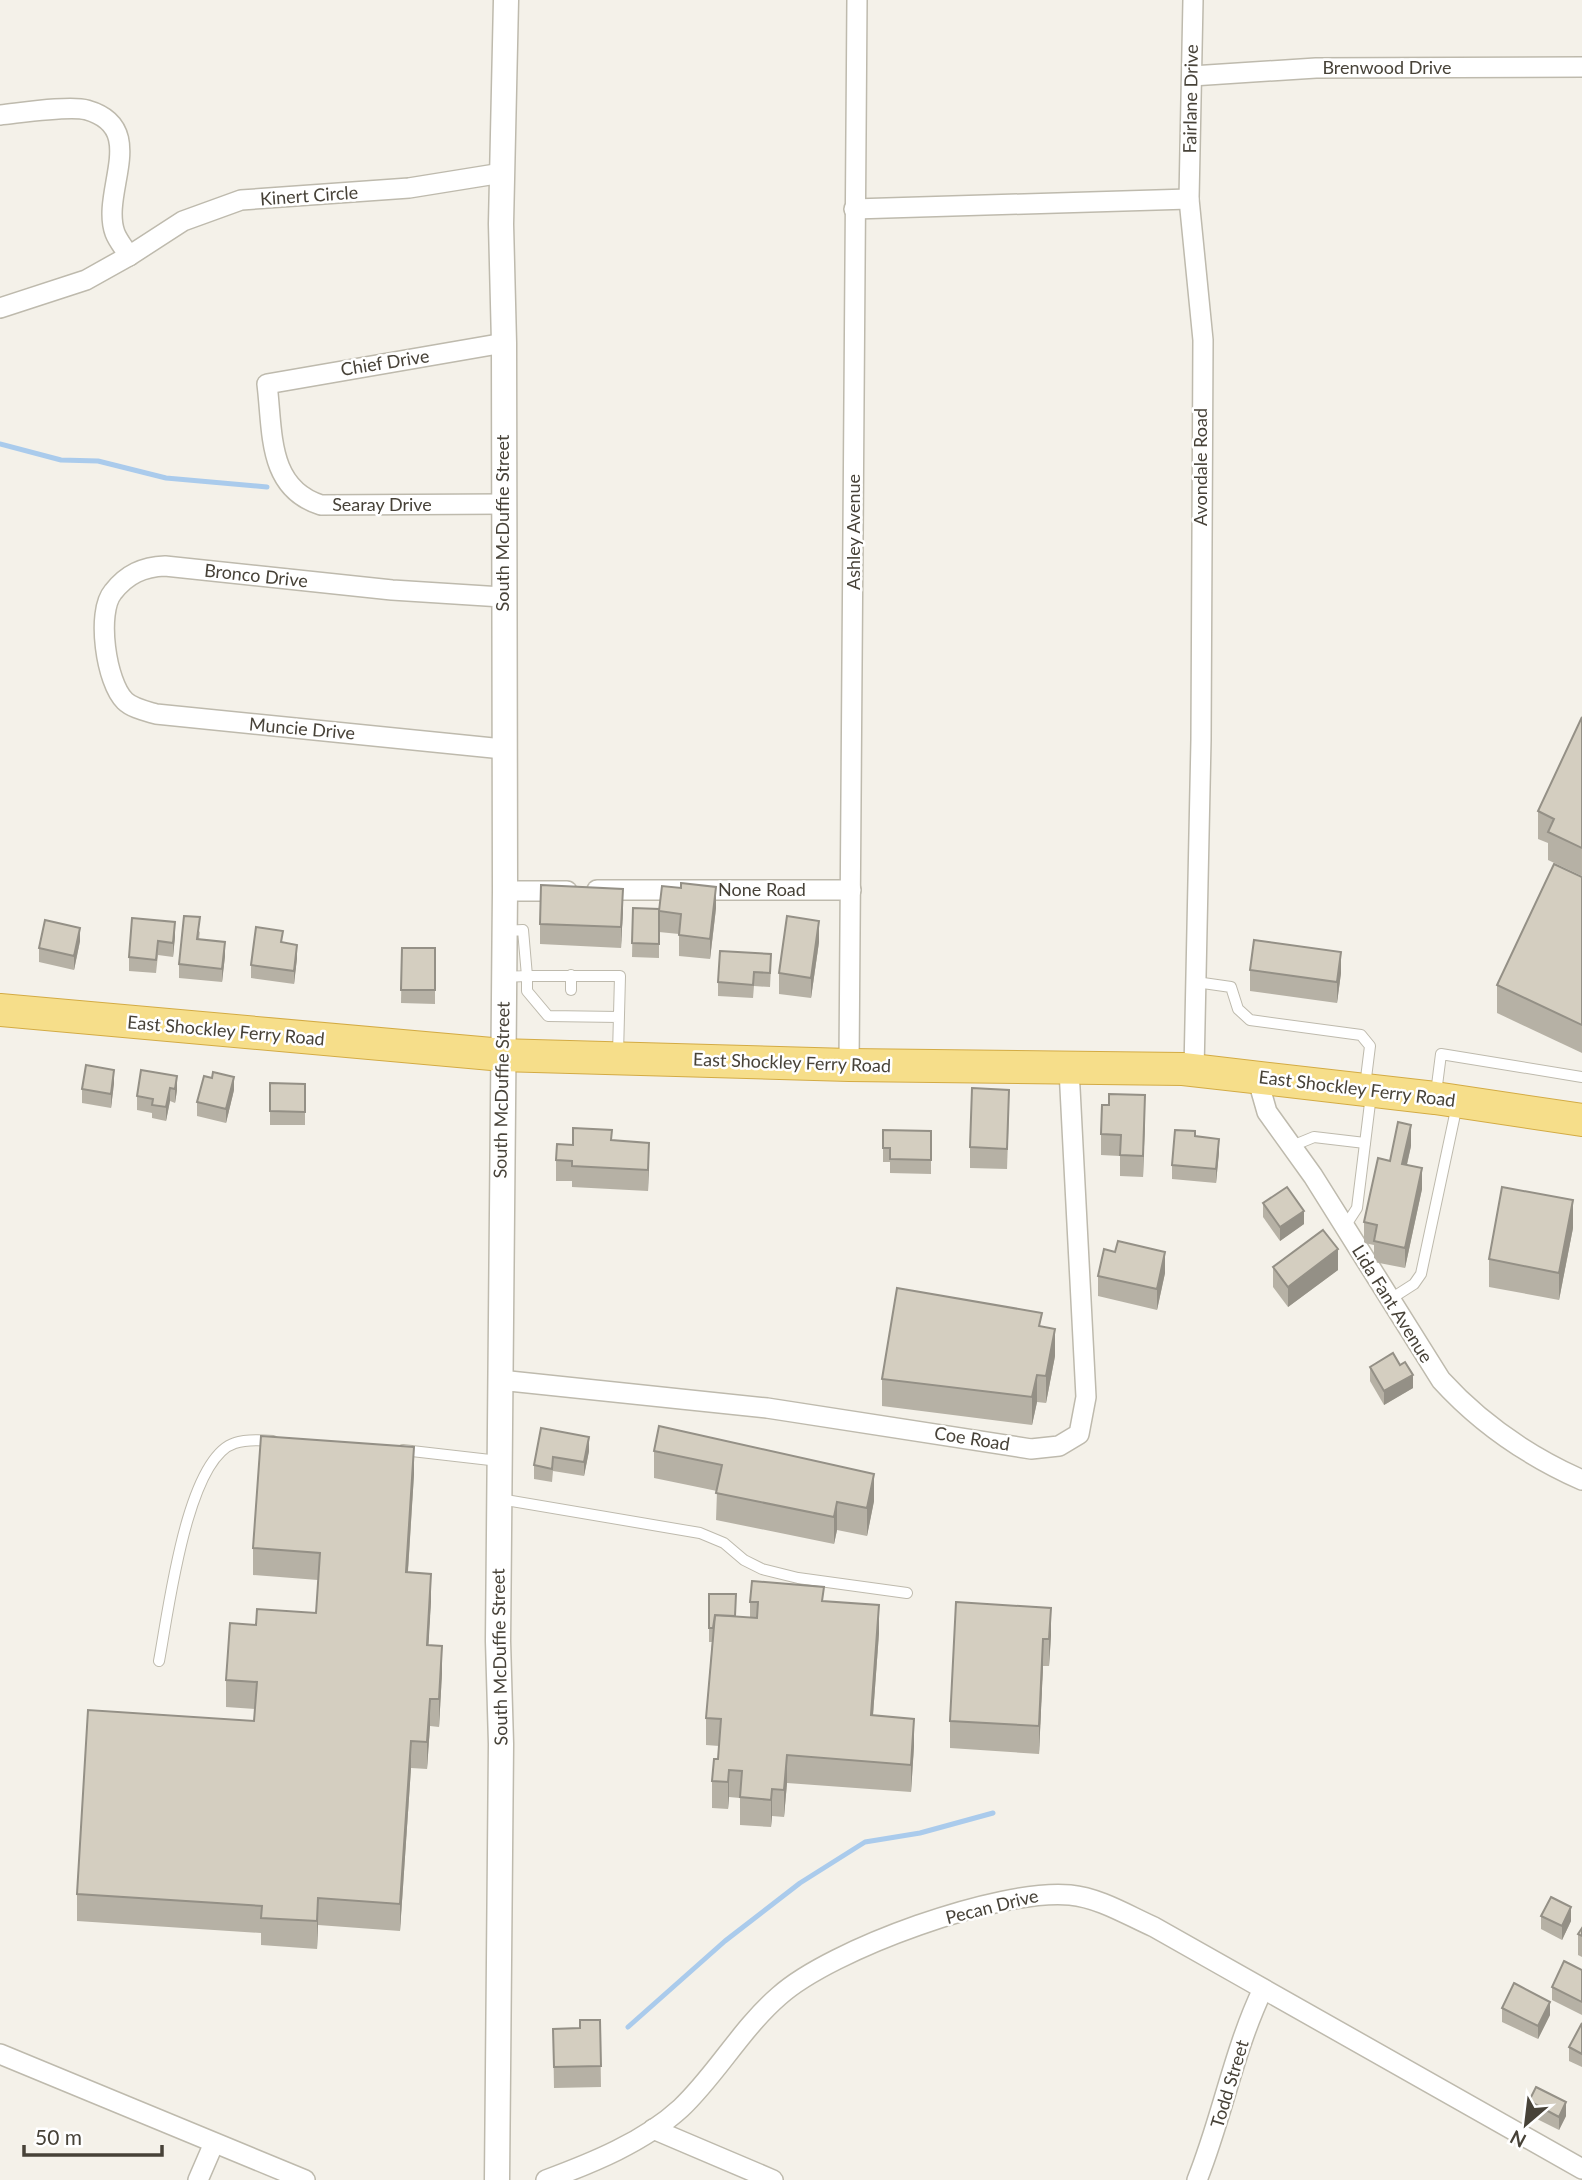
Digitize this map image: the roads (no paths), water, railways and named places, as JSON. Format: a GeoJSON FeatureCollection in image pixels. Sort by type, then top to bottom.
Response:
{"type":"FeatureCollection","features":[{"type":"Feature","properties":{"kind":"highway","name":"East Shockley Ferry Road"},"geometry":{"type":"LineString","coordinates":[[0,1010],[503,1055],[849,1065],[1194,1070],[1446,1100],[1582,1120]]}},
{"type":"Feature","properties":{"kind":"street","name":"South McDuffie Street"},"geometry":{"type":"LineString","coordinates":[[497,2180],[501,1744],[498,1641],[499,1380],[503,1055],[515,976],[505,931],[503,749],[502,173],[506,0]]}},
{"type":"Feature","properties":{"kind":"street","name":"Ashley Avenue"},"geometry":{"type":"LineString","coordinates":[[849,1065],[857,0]]}},
{"type":"Feature","properties":{"kind":"street","name":"Fairlane Drive"},"geometry":{"type":"LineString","coordinates":[[1189,199],[1193,0]]}},
{"type":"Feature","properties":{"kind":"street","name":"Brenwood Drive"},"geometry":{"type":"LineString","coordinates":[[1192,76],[1316,68],[1582,67]]}},
{"type":"Feature","properties":{"kind":"street"},"geometry":{"type":"LineString","coordinates":[[0,115],[85,109],[108,120],[117,129],[120,154],[114,232],[129,256]]}},
{"type":"Feature","properties":{"kind":"street","name":"Kinert Circle"},"geometry":{"type":"LineString","coordinates":[[0,308],[86,280],[183,221],[241,200],[409,188],[502,173]]}},
{"type":"Feature","properties":{"kind":"street"},"geometry":{"type":"LineString","coordinates":[[854,209],[928,204],[1189,199]]}},
{"type":"Feature","properties":{"kind":"street","name":"Avondale Road"},"geometry":{"type":"LineString","coordinates":[[1189,199],[1203,340],[1201,740],[1194,1070]]}},
{"type":"Feature","properties":{"kind":"street","name":"Chief Drive"},"geometry":{"type":"LineString","coordinates":[[267,384],[504,343]]}},
{"type":"Feature","properties":{"kind":"street","name":"Searay Drive"},"geometry":{"type":"LineString","coordinates":[[267,384],[277,464],[288,486],[304,500],[321,505],[504,504]]}},
{"type":"Feature","properties":{"kind":"street","name":"Bronco Drive"},"geometry":{"type":"LineString","coordinates":[[114,683],[105,651],[106,610],[111,593],[132,573],[148,567],[165,566],[392,590],[502,597]]}},
{"type":"Feature","properties":{"kind":"street","name":"Muncie Drive"},"geometry":{"type":"LineString","coordinates":[[114,683],[125,702],[156,714],[503,749]]}},
{"type":"Feature","properties":{"kind":"street","name":"None Road"},"geometry":{"type":"LineString","coordinates":[[505,891],[851,890]]}},
{"type":"Feature","properties":{"kind":"street","name":"Coe Road"},"geometry":{"type":"LineString","coordinates":[[499,1380],[767,1408],[1031,1449],[1059,1446],[1079,1434],[1086,1396],[1069,1069]]}},
{"type":"Feature","properties":{"kind":"street","name":"Lida Fant Avenue"},"geometry":{"type":"LineString","coordinates":[[1257,1077],[1267,1112],[1292,1146],[1441,1380],[1466,1408],[1495,1431],[1582,1480]]}},
{"type":"Feature","properties":{"kind":"street","name":"Pecan Drive"},"geometry":{"type":"LineString","coordinates":[[546,2180],[582,2167],[653,2129],[683,2106],[752,2023],[792,1985],[823,1965],[928,1923],[1002,1901],[1044,1894],[1072,1895],[1100,1902],[1154,1927],[1582,2169]]}},
{"type":"Feature","properties":{"kind":"street","name":"Todd Street"},"geometry":{"type":"LineString","coordinates":[[1197,2180],[1219,2123],[1253,2011],[1263,1989]]}},
{"type":"Feature","properties":{"kind":"street"},"geometry":{"type":"LineString","coordinates":[[0,2053],[305,2180]]}},
{"type":"Feature","properties":{"kind":"street"},"geometry":{"type":"LineString","coordinates":[[653,2129],[773,2180]]}},
{"type":"Feature","properties":{"kind":"street"},"geometry":{"type":"LineString","coordinates":[[198,2180],[214,2143]]}},
{"type":"Feature","properties":{"kind":"lane"},"geometry":{"type":"LineString","coordinates":[[571,975],[571,990]]}},
{"type":"Feature","properties":{"kind":"lane"},"geometry":{"type":"LineString","coordinates":[[515,976],[620,976],[618,1059]]}},
{"type":"Feature","properties":{"kind":"lane"},"geometry":{"type":"LineString","coordinates":[[515,976],[536,1005],[548,1016],[571,1014],[619,1017]]}},
{"type":"Feature","properties":{"kind":"lane"},"geometry":{"type":"LineString","coordinates":[[1196,982],[1231,986],[1238,1009],[1250,1020],[1361,1035],[1370,1046],[1365,1143],[1357,1209],[1344,1228]]}},
{"type":"Feature","properties":{"kind":"lane"},"geometry":{"type":"LineString","coordinates":[[1389,1300],[1414,1284],[1421,1274],[1446,1100],[1441,1055],[1582,1077]]}},
{"type":"Feature","properties":{"kind":"lane"},"geometry":{"type":"LineString","coordinates":[[1292,1146],[1314,1137],[1365,1143]]}},
{"type":"Feature","properties":{"kind":"lane"},"geometry":{"type":"LineString","coordinates":[[159,1661],[181,1543],[195,1491],[214,1459],[233,1443],[282,1441]]}},
{"type":"Feature","properties":{"kind":"lane"},"geometry":{"type":"LineString","coordinates":[[385,1448],[500,1461]]}},
{"type":"Feature","properties":{"kind":"lane"},"geometry":{"type":"LineString","coordinates":[[499,1499],[700,1532],[724,1543],[744,1560],[762,1569],[798,1578],[906,1593]]}},
{"type":"Feature","properties":{"kind":"waterway"},"geometry":{"type":"LineString","coordinates":[[0,444],[61,460],[98,461],[166,478],[267,487]]}},
{"type":"Feature","properties":{"kind":"waterway"},"geometry":{"type":"LineString","coordinates":[[628,2027],[725,1941],[800,1883],[865,1842],[920,1833],[993,1813]]}}]}
